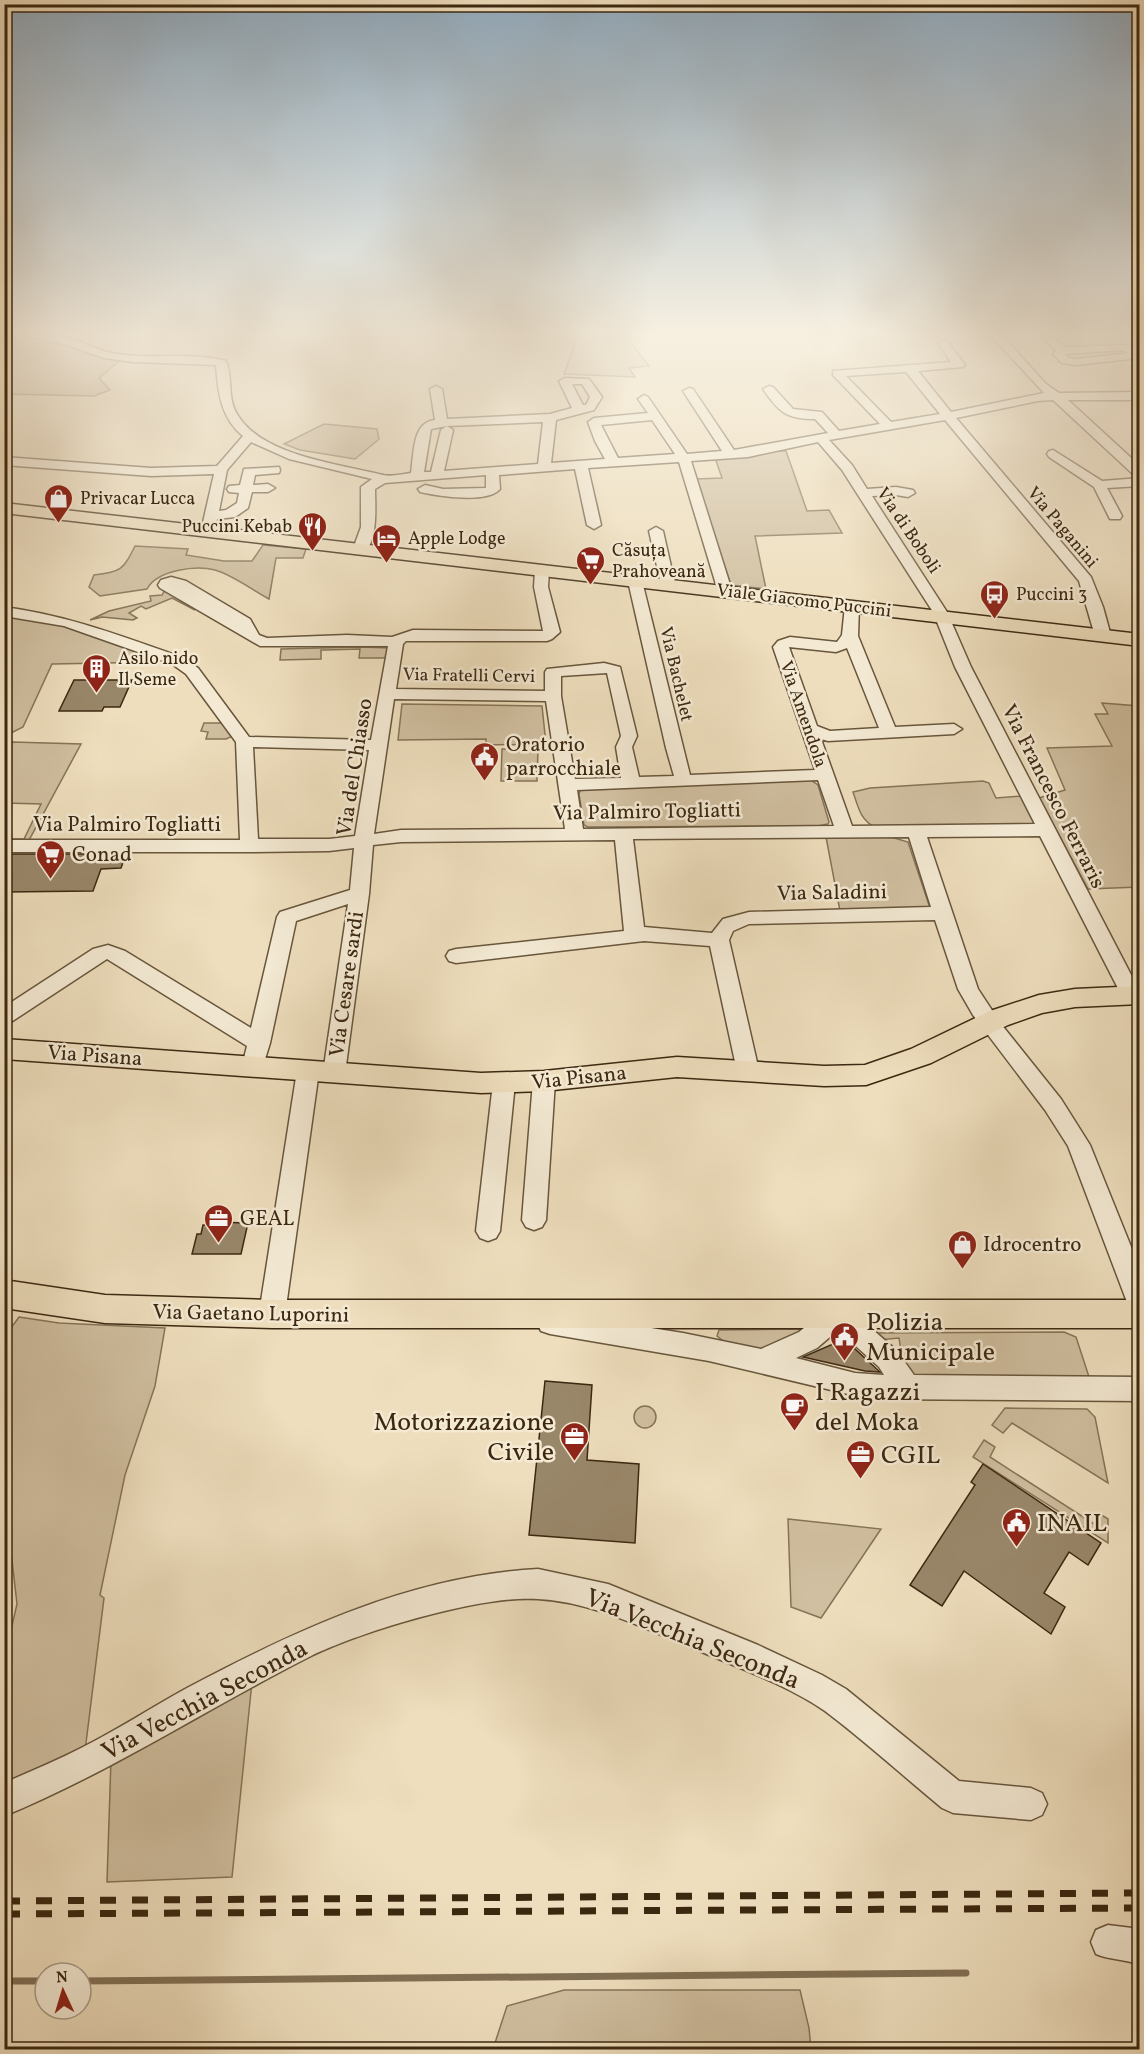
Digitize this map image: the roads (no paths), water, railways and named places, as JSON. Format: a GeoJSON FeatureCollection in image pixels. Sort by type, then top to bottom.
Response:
{"type":"FeatureCollection","features":[{"type":"Feature","properties":{"kind":"main road","name":"Viale Giacomo Puccini"},"geometry":{"type":"LineString","coordinates":[[4,508],[210,524],[360,549],[1140,640]]}},
{"type":"Feature","properties":{"kind":"main road","name":"Via Pisana"},"geometry":{"type":"LineString","coordinates":[[4,1049],[256,1055],[321,1072],[504,1083],[677,1067],[824,1076],[866,1075],[921,1056],[990,1023],[1051,1001],[1137,996]]}},
{"type":"Feature","properties":{"kind":"main road","name":"Via Gaetano Luporini"},"geometry":{"type":"LineString","coordinates":[[4,1294],[105,1309],[272,1314],[1140,1314]]}},
{"type":"Feature","properties":{"kind":"street"},"geometry":{"type":"LineString","coordinates":[[240,427],[250,438],[275,451],[374,475],[382,479]]}},
{"type":"Feature","properties":{"kind":"street"},"geometry":{"type":"LineString","coordinates":[[417,476],[426,427]]}},
{"type":"Feature","properties":{"kind":"street"},"geometry":{"type":"LineString","coordinates":[[436,476],[445,427]]}},
{"type":"Feature","properties":{"kind":"street"},"geometry":{"type":"LineString","coordinates":[[544,467],[549,427]]}},
{"type":"Feature","properties":{"kind":"street"},"geometry":{"type":"LineString","coordinates":[[596,427],[614,463]]}},
{"type":"Feature","properties":{"kind":"street"},"geometry":{"type":"LineString","coordinates":[[662,427],[684,458],[725,591]]}},
{"type":"Feature","properties":{"kind":"street"},"geometry":{"type":"LineString","coordinates":[[713,427],[731,455]]}},
{"type":"Feature","properties":{"kind":"street"},"geometry":{"type":"LineString","coordinates":[[829,427],[836,435]]}},
{"type":"Feature","properties":{"kind":"street"},"geometry":{"type":"LineString","coordinates":[[360,549],[368,524],[368,487],[382,479],[731,455],[889,427]]}},
{"type":"Feature","properties":{"kind":"street","name":"Via Paganini"},"geometry":{"type":"LineString","coordinates":[[956,427],[1086,580],[1103,636]]}},
{"type":"Feature","properties":{"kind":"street"},"geometry":{"type":"LineString","coordinates":[[1092,427],[1140,473]]}},
{"type":"Feature","properties":{"kind":"street"},"geometry":{"type":"LineString","coordinates":[[210,524],[221,470],[244,441],[250,438]]}},
{"type":"Feature","properties":{"kind":"street","name":"Via di Boboli"},"geometry":{"type":"LineString","coordinates":[[821,438],[847,468],[928,592],[940,612],[940,617]]}},
{"type":"Feature","properties":{"kind":"street"},"geometry":{"type":"LineString","coordinates":[[1053,454],[1099,485],[1115,516]]}},
{"type":"Feature","properties":{"kind":"street"},"geometry":{"type":"LineString","coordinates":[[4,461],[151,472],[221,470]]}},
{"type":"Feature","properties":{"kind":"street"},"geometry":{"type":"LineString","coordinates":[[581,465],[594,525]]}},
{"type":"Feature","properties":{"kind":"street"},"geometry":{"type":"LineString","coordinates":[[210,524],[243,506],[249,472],[274,470]]}},
{"type":"Feature","properties":{"kind":"street"},"geometry":{"type":"LineString","coordinates":[[425,489],[443,493],[489,492],[493,489],[492,472]]}},
{"type":"Feature","properties":{"kind":"street"},"geometry":{"type":"LineString","coordinates":[[1099,485],[1140,482]]}},
{"type":"Feature","properties":{"kind":"street"},"geometry":{"type":"LineString","coordinates":[[216,490],[268,488]]}},
{"type":"Feature","properties":{"kind":"street"},"geometry":{"type":"LineString","coordinates":[[862,493],[897,491],[908,493]]}},
{"type":"Feature","properties":{"kind":"street"},"geometry":{"type":"LineString","coordinates":[[656,531],[668,584]]}},
{"type":"Feature","properties":{"kind":"street"},"geometry":{"type":"LineString","coordinates":[[253,638],[245,622],[181,584],[171,581],[166,583],[165,585],[253,638],[275,645],[347,640],[396,642],[413,635],[547,636],[552,632],[541,587],[542,570]]}},
{"type":"Feature","properties":{"kind":"street","name":"Via Bachelet"},"geometry":{"type":"LineString","coordinates":[[635,581],[682,774]]}},
{"type":"Feature","properties":{"kind":"street"},"geometry":{"type":"LineString","coordinates":[[852,606],[850,636],[887,726],[884,733]]}},
{"type":"Feature","properties":{"kind":"street"},"geometry":{"type":"LineString","coordinates":[[4,611],[41,616],[69,623],[178,661],[192,671],[244,742],[378,745]]}},
{"type":"Feature","properties":{"kind":"street","name":"Via Francesco Ferraris"},"geometry":{"type":"LineString","coordinates":[[940,617],[1045,830],[1137,996]]}},
{"type":"Feature","properties":{"kind":"street"},"geometry":{"type":"LineString","coordinates":[[831,647],[842,645],[850,636]]}},
{"type":"Feature","properties":{"kind":"street","name":"Via del Chiasso"},"geometry":{"type":"LineString","coordinates":[[358,894],[366,817],[396,642]]}},
{"type":"Feature","properties":{"kind":"street","name":"Via Amendola"},"geometry":{"type":"LineString","coordinates":[[845,832],[814,748],[810,729],[781,645],[790,642],[831,647],[851,653],[862,662]]}},
{"type":"Feature","properties":{"kind":"street"},"geometry":{"type":"LineString","coordinates":[[553,696],[553,672],[604,668],[614,670],[629,735],[624,747],[631,783]]}},
{"type":"Feature","properties":{"kind":"street","name":"Via Fratelli Cervi"},"geometry":{"type":"LineString","coordinates":[[388,694],[553,696],[575,834]]}},
{"type":"Feature","properties":{"kind":"street"},"geometry":{"type":"LineString","coordinates":[[810,729],[828,736],[954,729]]}},
{"type":"Feature","properties":{"kind":"street"},"geometry":{"type":"LineString","coordinates":[[814,748],[817,742],[828,736]]}},
{"type":"Feature","properties":{"kind":"street","name":"Via Palmiro Togliatti"},"geometry":{"type":"LineString","coordinates":[[244,742],[249,846]]}},
{"type":"Feature","properties":{"kind":"street"},"geometry":{"type":"LineString","coordinates":[[568,785],[824,775]]}},
{"type":"Feature","properties":{"kind":"street","name":"Via Palmiro Togliatti"},"geometry":{"type":"LineString","coordinates":[[4,846],[329,845],[401,836],[1045,830]]}},
{"type":"Feature","properties":{"kind":"street"},"geometry":{"type":"LineString","coordinates":[[916,831],[968,989],[981,1013],[1040,1084],[1070,1126],[1140,1302]]}},
{"type":"Feature","properties":{"kind":"street"},"geometry":{"type":"LineString","coordinates":[[623,834],[634,919],[634,937]]}},
{"type":"Feature","properties":{"kind":"street"},"geometry":{"type":"LineString","coordinates":[[4,1017],[85,962],[108,952],[118,956],[256,1055],[287,917],[358,894]]}},
{"type":"Feature","properties":{"kind":"street","name":"Via Cesare sardi"},"geometry":{"type":"LineString","coordinates":[[272,1314],[358,894]]}},
{"type":"Feature","properties":{"kind":"street","name":"Via Saladini"},"geometry":{"type":"LineString","coordinates":[[722,933],[736,920],[749,918],[943,913]]}},
{"type":"Feature","properties":{"kind":"street"},"geometry":{"type":"LineString","coordinates":[[456,956],[634,937],[643,934],[722,933],[748,1071]]}},
{"type":"Feature","properties":{"kind":"street"},"geometry":{"type":"LineString","coordinates":[[534,1220],[544,1081]]}},
{"type":"Feature","properties":{"kind":"street"},"geometry":{"type":"LineString","coordinates":[[488,1231],[504,1083]]}},
{"type":"Feature","properties":{"kind":"street"},"geometry":{"type":"LineString","coordinates":[[690,1314],[694,1341],[712,1351]]}},
{"type":"Feature","properties":{"kind":"street"},"geometry":{"type":"LineString","coordinates":[[763,1361],[808,1340],[838,1314],[888,1359],[908,1388]]}},
{"type":"Feature","properties":{"kind":"street","name":"Via Gaetano Luporini"},"geometry":{"type":"LineString","coordinates":[[499,1315],[763,1361],[841,1383],[869,1388],[1140,1389]]}},
{"type":"Feature","properties":{"kind":"street","name":"Via Vecchia Seconda"},"geometry":{"type":"LineString","coordinates":[[4,1800],[94,1758],[196,1700],[304,1644],[361,1621],[436,1600],[499,1586],[538,1584],[608,1599],[747,1656],[811,1686],[835,1700],[953,1797],[1031,1804]]}},
{"type":"Feature","properties":{"kind":"waterway"},"geometry":{"type":"LineString","coordinates":[[93,1981],[966,1973]]}},
{"type":"Feature","properties":{"kind":"waterway"},"geometry":{"type":"LineString","coordinates":[[4,1981],[33,1981]]}},
{"type":"Feature","properties":{"kind":"railway"},"geometry":{"type":"LineString","coordinates":[[4,1901],[1140,1893]]}},
{"type":"Feature","properties":{"kind":"railway"},"geometry":{"type":"LineString","coordinates":[[4,1914],[1140,1908]]}},
{"type":"Feature","properties":{"kind":"place","name":"Privacar Lucca"},"geometry":{"type":"Point","coordinates":[59,524]}},
{"type":"Feature","properties":{"kind":"place","name":"Puccini Kebab"},"geometry":{"type":"Point","coordinates":[313,552]}},
{"type":"Feature","properties":{"kind":"place","name":"Apple Lodge"},"geometry":{"type":"Point","coordinates":[387,564]}},
{"type":"Feature","properties":{"kind":"place","name":"Căsuța Prahoveană"},"geometry":{"type":"Point","coordinates":[591,586]}},
{"type":"Feature","properties":{"kind":"place","name":"Puccini 3"},"geometry":{"type":"Point","coordinates":[995,620]}},
{"type":"Feature","properties":{"kind":"place","name":"Asilo nido Il Seme"},"geometry":{"type":"Point","coordinates":[97,694]}},
{"type":"Feature","properties":{"kind":"place","name":"Oratorio parrocchiale"},"geometry":{"type":"Point","coordinates":[485,782]}},
{"type":"Feature","properties":{"kind":"place","name":"Conad"},"geometry":{"type":"Point","coordinates":[51,880]}},
{"type":"Feature","properties":{"kind":"place","name":"GEAL"},"geometry":{"type":"Point","coordinates":[219,1244]}},
{"type":"Feature","properties":{"kind":"place","name":"Idrocentro"},"geometry":{"type":"Point","coordinates":[962,1270]}},
{"type":"Feature","properties":{"kind":"place","name":"Polizia Municipale"},"geometry":{"type":"Point","coordinates":[845,1362]}},
{"type":"Feature","properties":{"kind":"place","name":"I Ragazzi del Moka"},"geometry":{"type":"Point","coordinates":[794,1432]}},
{"type":"Feature","properties":{"kind":"place","name":"Motorizzazione Civile"},"geometry":{"type":"Point","coordinates":[575,1462]}},
{"type":"Feature","properties":{"kind":"place","name":"CGIL"},"geometry":{"type":"Point","coordinates":[860,1480]}},
{"type":"Feature","properties":{"kind":"place","name":"INAIL"},"geometry":{"type":"Point","coordinates":[1016,1548]}}]}
